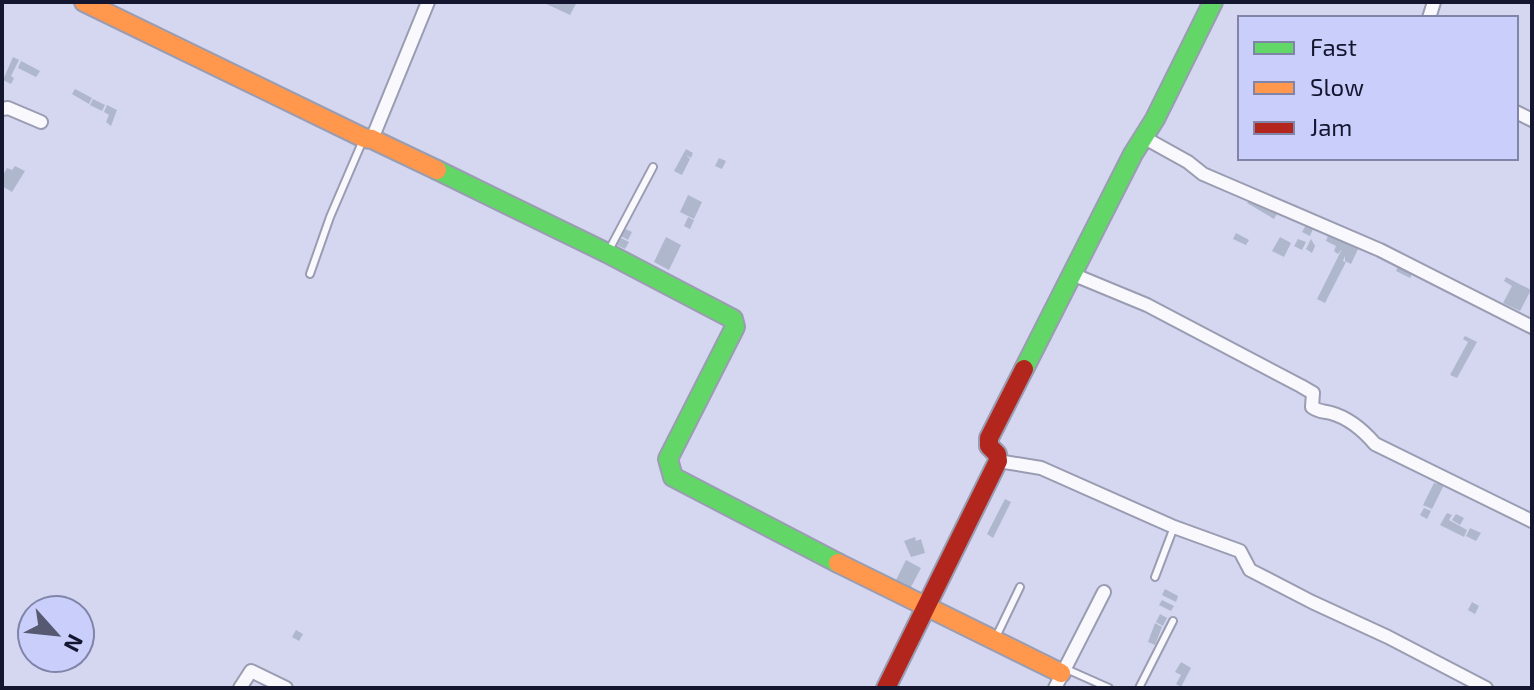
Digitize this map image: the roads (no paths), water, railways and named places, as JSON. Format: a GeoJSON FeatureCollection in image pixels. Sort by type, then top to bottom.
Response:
{"type":"FeatureCollection","features":[{"type":"Feature","properties":{"kind":"street"},"geometry":{"type":"LineString","coordinates":[[84,2],[607,253],[733,319],[735,327],[668,459],[673,477],[1060,677],[1104,592]]}},
{"type":"Feature","properties":{"kind":"street"},"geometry":{"type":"LineString","coordinates":[[368,138],[428,2]]}},
{"type":"Feature","properties":{"kind":"street"},"geometry":{"type":"LineString","coordinates":[[886,688],[926,608],[995,454],[989,438],[1213,2]]}},
{"type":"Feature","properties":{"kind":"street"},"geometry":{"type":"LineString","coordinates":[[2,109],[8,108],[41,122]]}},
{"type":"Feature","properties":{"kind":"street"},"geometry":{"type":"LineString","coordinates":[[1143,137],[1203,174],[1418,268],[1532,327]]}},
{"type":"Feature","properties":{"kind":"street"},"geometry":{"type":"LineString","coordinates":[[1072,274],[1147,305],[1301,386],[1313,393],[1312,407],[1320,412],[1327,411],[1342,417],[1364,431],[1375,444],[1532,521]]}},
{"type":"Feature","properties":{"kind":"street"},"geometry":{"type":"LineString","coordinates":[[995,454],[1041,468],[1174,527],[1240,551],[1250,570],[1486,688]]}},
{"type":"Feature","properties":{"kind":"street"},"geometry":{"type":"LineString","coordinates":[[240,688],[251,671],[286,688]]}},
{"type":"Feature","properties":{"kind":"lane"},"geometry":{"type":"LineString","coordinates":[[310,274],[330,217],[368,138]]}},
{"type":"Feature","properties":{"kind":"lane"},"geometry":{"type":"LineString","coordinates":[[607,253],[653,167]]}},
{"type":"Feature","properties":{"kind":"lane"},"geometry":{"type":"LineString","coordinates":[[1155,577],[1174,527]]}},
{"type":"Feature","properties":{"kind":"lane"},"geometry":{"type":"LineString","coordinates":[[995,641],[1020,587]]}},
{"type":"Feature","properties":{"kind":"lane"},"geometry":{"type":"LineString","coordinates":[[1139,688],[1173,621]]}},
{"type":"Feature","properties":{"kind":"lane"},"geometry":{"type":"LineString","coordinates":[[1060,677],[1109,688]]}}]}
